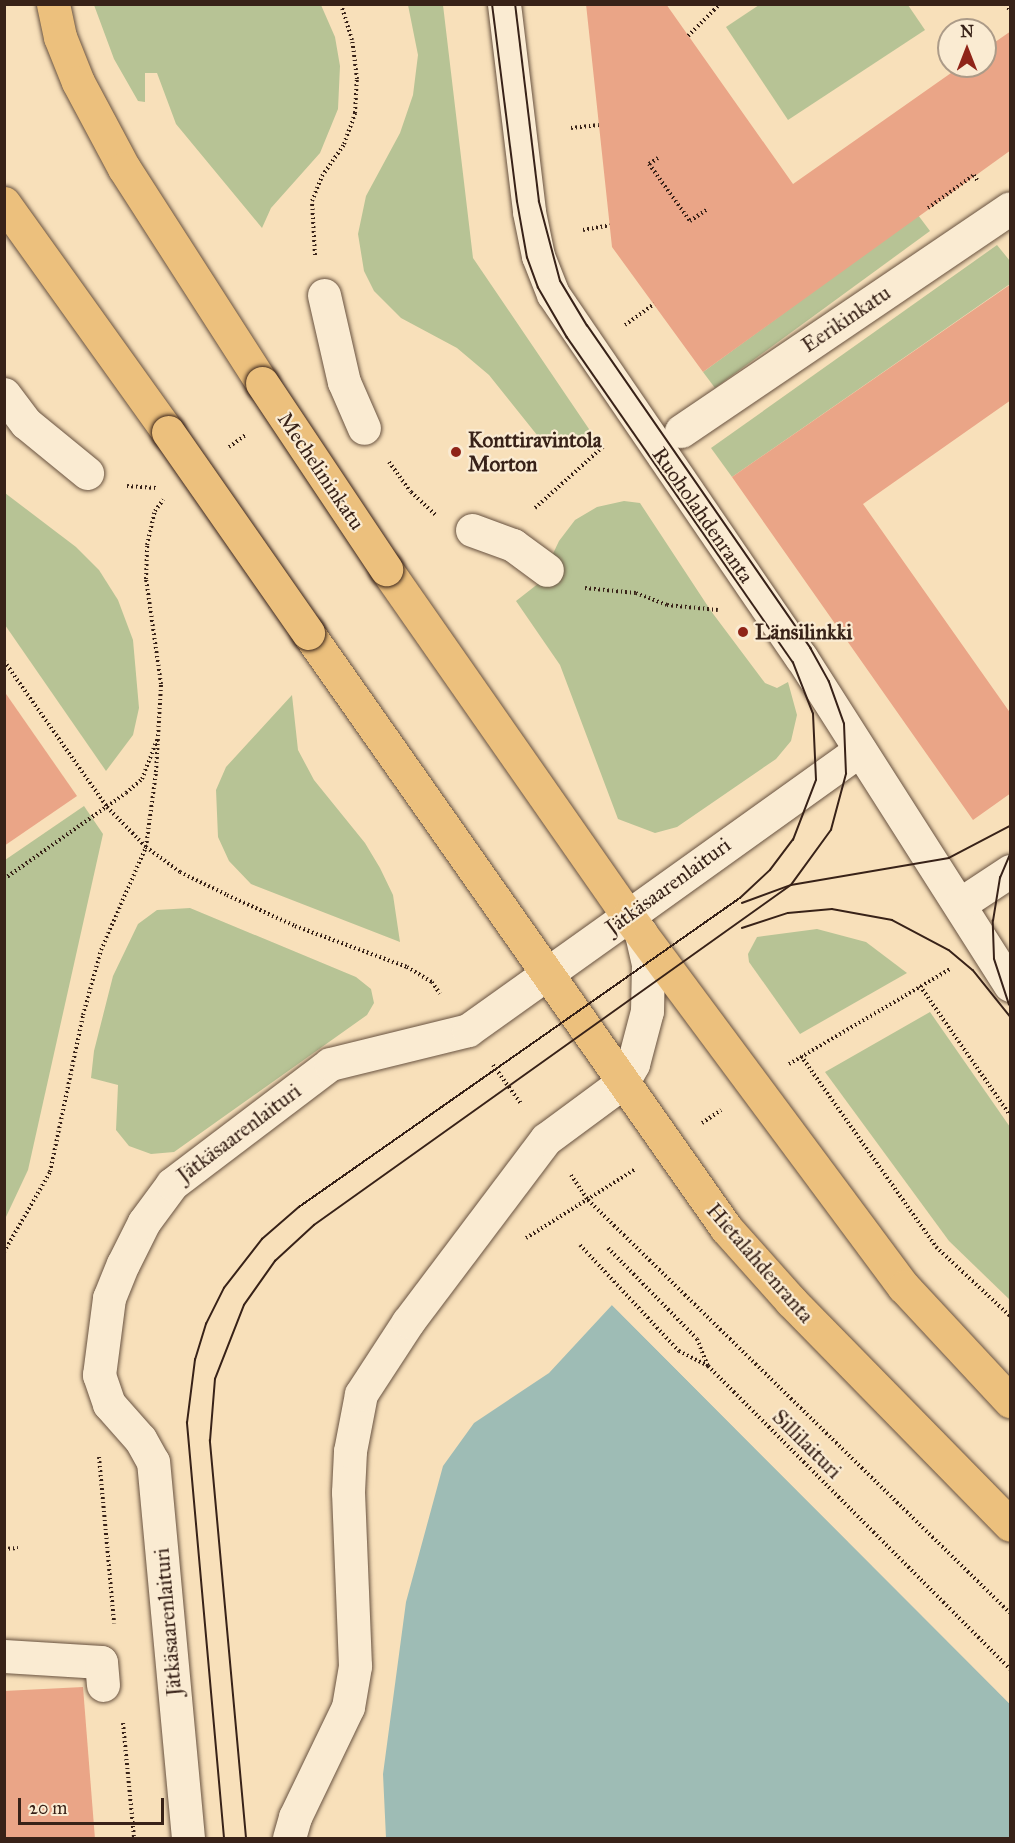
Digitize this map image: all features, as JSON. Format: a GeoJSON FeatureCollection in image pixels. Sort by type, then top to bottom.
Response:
{"type":"FeatureCollection","features":[{"type":"Feature","properties":{"kind":"main road","name":"Mechelininkatu"},"geometry":{"type":"LineString","coordinates":[[53,4],[60,37],[78,82],[124,168],[262,383],[386,569],[635,925]]}},
{"type":"Feature","properties":{"kind":"main road"},"geometry":{"type":"LineString","coordinates":[[4,203],[168,432],[544,972]]}},
{"type":"Feature","properties":{"kind":"main road"},"geometry":{"type":"LineString","coordinates":[[635,925],[904,1287],[1011,1401]]}},
{"type":"Feature","properties":{"kind":"main road","name":"Hietalahdenranta"},"geometry":{"type":"LineString","coordinates":[[544,972],[726,1228],[790,1301],[1011,1525]]}},
{"type":"Feature","properties":{"kind":"street","name":"Ruoholahdenranta"},"geometry":{"type":"LineString","coordinates":[[504,4],[529,212],[538,256],[553,294],[801,657],[1011,986]]}},
{"type":"Feature","properties":{"kind":"street","name":"Eerikinkatu"},"geometry":{"type":"LineString","coordinates":[[681,430],[1011,208]]}},
{"type":"Feature","properties":{"kind":"street"},"geometry":{"type":"LineString","coordinates":[[324,295],[344,382],[364,428]]}},
{"type":"Feature","properties":{"kind":"street"},"geometry":{"type":"LineString","coordinates":[[4,394],[26,423],[87,473]]}},
{"type":"Feature","properties":{"kind":"street"},"geometry":{"type":"LineString","coordinates":[[472,530],[513,545],[547,570]]}},
{"type":"Feature","properties":{"kind":"street","name":"Jätkäsaarenlaituri"},"geometry":{"type":"LineString","coordinates":[[188,1839],[153,1462],[140,1439],[109,1404],[99,1374],[109,1298],[144,1222],[172,1184],[330,1064],[468,1030],[544,972],[635,925],[860,750]]}},
{"type":"Feature","properties":{"kind":"street"},"geometry":{"type":"LineString","coordinates":[[960,904],[1011,871]]}},
{"type":"Feature","properties":{"kind":"street","name":"Jätkäsaarenlaituri"},"geometry":{"type":"LineString","coordinates":[[289,1839],[295,1817],[348,1707],[355,1666],[348,1492],[350,1451],[361,1394],[408,1322],[546,1139],[623,1082],[633,1064],[647,1011],[648,964],[635,925]]}},
{"type":"Feature","properties":{"kind":"street"},"geometry":{"type":"LineString","coordinates":[[4,1656],[107,1670]]}},
{"type":"Feature","properties":{"kind":"path"},"geometry":{"type":"LineString","coordinates":[[688,36],[720,4]]}},
{"type":"Feature","properties":{"kind":"path"},"geometry":{"type":"LineString","coordinates":[[1006,4],[1011,11]]}},
{"type":"Feature","properties":{"kind":"path"},"geometry":{"type":"LineString","coordinates":[[571,128],[600,125]]}},
{"type":"Feature","properties":{"kind":"path"},"geometry":{"type":"LineString","coordinates":[[658,158],[649,164],[690,221],[708,209]]}},
{"type":"Feature","properties":{"kind":"path"},"geometry":{"type":"LineString","coordinates":[[928,208],[974,175]]}},
{"type":"Feature","properties":{"kind":"path"},"geometry":{"type":"LineString","coordinates":[[583,230],[610,225]]}},
{"type":"Feature","properties":{"kind":"path"},"geometry":{"type":"LineString","coordinates":[[622,327],[654,304]]}},
{"type":"Feature","properties":{"kind":"path"},"geometry":{"type":"LineString","coordinates":[[364,428],[429,510],[472,530],[494,530],[527,516],[602,447]]}},
{"type":"Feature","properties":{"kind":"path"},"geometry":{"type":"LineString","coordinates":[[547,570],[572,585],[591,590],[636,593],[667,606],[711,611],[727,609]]}},
{"type":"Feature","properties":{"kind":"path"},"geometry":{"type":"LineString","coordinates":[[4,661],[107,807],[146,847],[180,872],[227,895],[295,926],[407,967],[432,982],[546,1139]]}},
{"type":"Feature","properties":{"kind":"path"},"geometry":{"type":"LineString","coordinates":[[4,879],[107,807],[142,779],[153,759],[160,728]]}},
{"type":"Feature","properties":{"kind":"path"},"geometry":{"type":"LineString","coordinates":[[4,1252],[50,1172],[83,1015],[101,950],[146,847]]}},
{"type":"Feature","properties":{"kind":"path"},"geometry":{"type":"LineString","coordinates":[[987,947],[801,1056],[936,1247],[1011,1316]]}},
{"type":"Feature","properties":{"kind":"path"},"geometry":{"type":"LineString","coordinates":[[920,986],[1011,1115]]}},
{"type":"Feature","properties":{"kind":"path"},"geometry":{"type":"LineString","coordinates":[[430,999],[440,994]]}},
{"type":"Feature","properties":{"kind":"path"},"geometry":{"type":"LineString","coordinates":[[578,1189],[1011,1613]]}},
{"type":"Feature","properties":{"kind":"path"},"geometry":{"type":"LineString","coordinates":[[520,1242],[588,1200]]}},
{"type":"Feature","properties":{"kind":"path","name":"Sillilaituri"},"geometry":{"type":"LineString","coordinates":[[580,1245],[679,1351],[708,1366],[1011,1669]]}},
{"type":"Feature","properties":{"kind":"path"},"geometry":{"type":"LineString","coordinates":[[608,1248],[697,1339],[708,1366]]}},
{"type":"Feature","properties":{"kind":"path"},"geometry":{"type":"LineString","coordinates":[[98,1452],[107,1670],[134,1839]]}},
{"type":"Feature","properties":{"kind":"path"},"geometry":{"type":"LineString","coordinates":[[4,1549],[18,1548]]}},
{"type":"Feature","properties":{"kind":"green space"},"geometry":{"type":"Polygon","coordinates":[[[94,5],[321,5],[335,37],[340,66],[338,109],[320,153],[271,208],[262,228],[176,124],[157,73],[145,73],[145,102],[138,101],[114,59],[94,5]]]}},
{"type":"Feature","properties":{"kind":"green space"},"geometry":{"type":"Polygon","coordinates":[[[408,5],[443,5],[473,258],[591,432],[578,440],[554,442],[537,435],[489,375],[457,348],[401,318],[374,291],[364,271],[358,234],[366,196],[400,133],[413,95],[418,55],[408,5]]]}},
{"type":"Feature","properties":{"kind":"green space"},"geometry":{"type":"Polygon","coordinates":[[[759,5],[908,5],[925,30],[788,120],[726,27],[759,5]]]}},
{"type":"Feature","properties":{"kind":"green space"},"geometry":{"type":"Polygon","coordinates":[[[918,215],[930,231],[715,388],[703,372],[918,215]]]}},
{"type":"Feature","properties":{"kind":"green space"},"geometry":{"type":"Polygon","coordinates":[[[997,245],[1010,261],[1010,284],[732,477],[711,448],[997,245]]]}},
{"type":"Feature","properties":{"kind":"green space"},"geometry":{"type":"Polygon","coordinates":[[[5,493],[76,547],[99,570],[118,600],[133,640],[139,708],[133,735],[106,771],[5,625],[5,493]]]}},
{"type":"Feature","properties":{"kind":"green space"},"geometry":{"type":"Polygon","coordinates":[[[624,501],[640,503],[711,611],[765,683],[777,688],[788,682],[797,715],[791,741],[776,759],[677,827],[655,833],[618,819],[560,665],[516,601],[539,583],[559,541],[575,520],[597,507],[624,501]]]}},
{"type":"Feature","properties":{"kind":"green space"},"geometry":{"type":"Polygon","coordinates":[[[292,695],[298,750],[314,780],[365,843],[380,868],[393,895],[400,942],[251,884],[229,861],[218,837],[216,790],[226,767],[292,695]]]}},
{"type":"Feature","properties":{"kind":"green space"},"geometry":{"type":"Polygon","coordinates":[[[84,806],[103,834],[28,1170],[5,1219],[5,860],[84,806]]]}},
{"type":"Feature","properties":{"kind":"green space"},"geometry":{"type":"Polygon","coordinates":[[[190,908],[356,977],[371,989],[374,1003],[367,1015],[174,1152],[151,1154],[129,1146],[116,1130],[118,1085],[91,1078],[94,1051],[113,976],[138,924],[157,910],[190,908]]]}},
{"type":"Feature","properties":{"kind":"green space"},"geometry":{"type":"Polygon","coordinates":[[[817,929],[866,942],[907,973],[800,1034],[749,962],[748,954],[757,937],[817,929]]]}},
{"type":"Feature","properties":{"kind":"green space"},"geometry":{"type":"Polygon","coordinates":[[[930,1012],[1010,1127],[1010,1300],[949,1241],[825,1072],[930,1012]]]}},
{"type":"Feature","properties":{"kind":"water"},"geometry":{"type":"Polygon","coordinates":[[[612,1305],[1010,1704],[1010,1838],[386,1838],[383,1774],[406,1602],[443,1466],[474,1423],[549,1373],[612,1305]]]}},
{"type":"Feature","properties":{"kind":"pier"},"geometry":{"type":"Polygon","coordinates":[[[611,1302],[1010,1700],[1010,1704],[612,1305],[611,1302]]]}},
{"type":"Feature","properties":{"kind":"building"},"geometry":{"type":"Polygon","coordinates":[[[586,4],[666,4],[793,184],[944,78],[997,78],[997,41],[1011,31],[1011,150],[703,372],[612,247],[586,4]]]}},
{"type":"Feature","properties":{"kind":"building"},"geometry":{"type":"Polygon","coordinates":[[[1011,284],[1011,400],[863,504],[1011,714],[1011,793],[973,820],[732,477],[1011,284]]]}},
{"type":"Feature","properties":{"kind":"building"},"geometry":{"type":"Polygon","coordinates":[[[4,691],[77,796],[4,846],[4,691]]]}},
{"type":"Feature","properties":{"kind":"building"},"geometry":{"type":"Polygon","coordinates":[[[83,1687],[95,1839],[4,1839],[4,1691],[83,1687]]]}},
{"type":"Feature","properties":{"kind":"tram line"},"geometry":{"type":"LineString","coordinates":[[224,1838],[187,1423],[195,1360],[206,1324],[224,1288],[262,1239],[299,1207],[740,898],[770,870],[793,840],[816,780],[813,714],[793,663],[567,338],[538,288],[527,258],[517,202],[492,4]]}},
{"type":"Feature","properties":{"kind":"tram line"},"geometry":{"type":"LineString","coordinates":[[246,1838],[210,1441],[215,1379],[244,1305],[275,1261],[314,1225],[791,885],[831,830],[846,774],[844,724],[829,682],[811,649],[587,326],[560,281],[539,202],[515,4]]}},
{"type":"Feature","properties":{"kind":"tram line"},"geometry":{"type":"LineString","coordinates":[[742,903],[791,885],[949,858],[1010,826]]}},
{"type":"Feature","properties":{"kind":"tram line"},"geometry":{"type":"LineString","coordinates":[[1009,1005],[994,959],[993,921],[1000,878],[1010,855]]}},
{"type":"Feature","properties":{"kind":"tram line"},"geometry":{"type":"LineString","coordinates":[[742,928],[788,913],[832,909],[892,920],[949,950],[973,970],[1010,1016]]}},
{"type":"Feature","properties":{"kind":"place","name":"Konttiravintola Morton"},"geometry":{"type":"Point","coordinates":[456,452]}},
{"type":"Feature","properties":{"kind":"place","name":"Länsilinkki"},"geometry":{"type":"Point","coordinates":[743,632]}}]}
